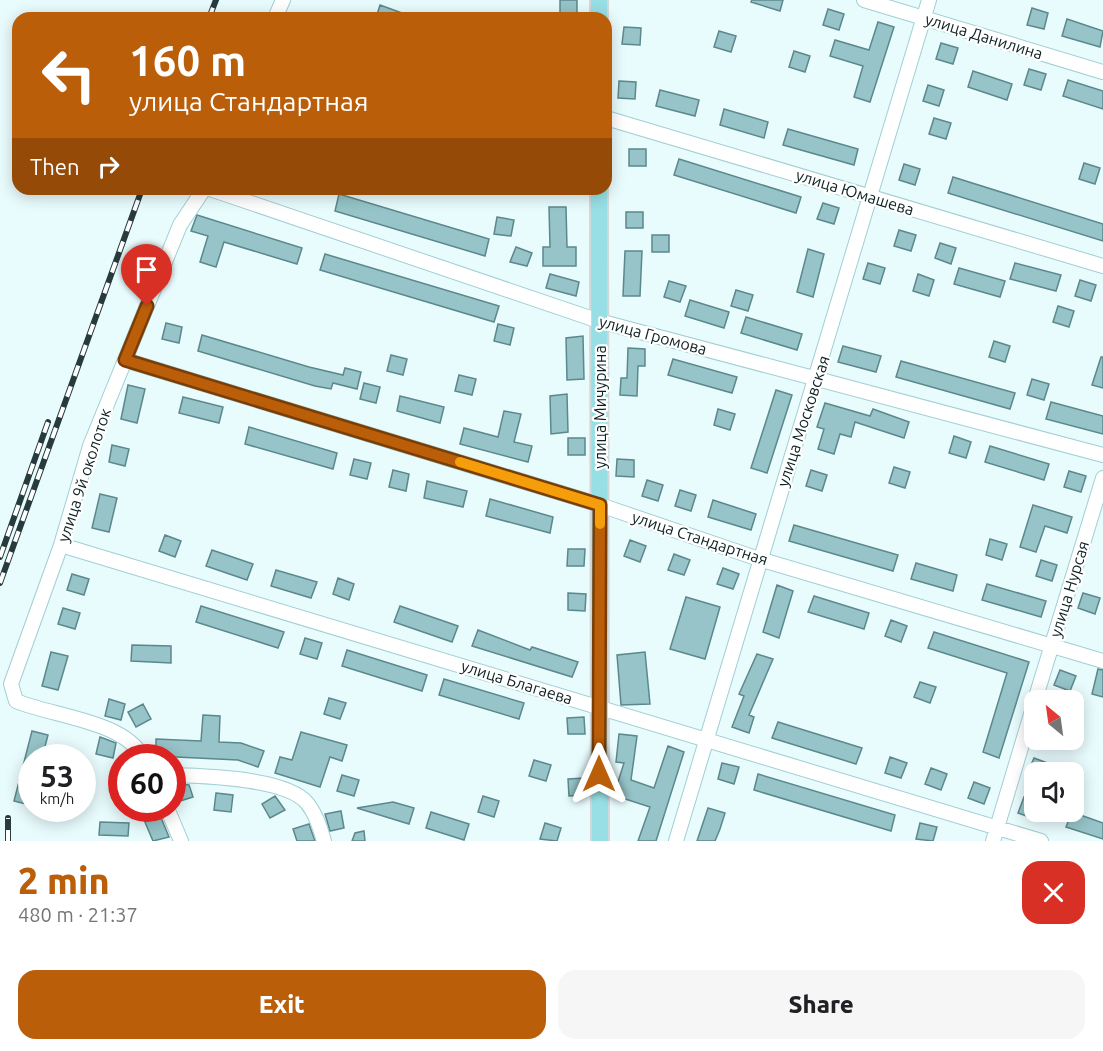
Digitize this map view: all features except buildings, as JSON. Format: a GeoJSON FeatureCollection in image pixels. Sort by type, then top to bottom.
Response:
{"type":"FeatureCollection","features":[{"type":"Feature","properties":{"kind":"main road","name":"улица Мичурина"},"geometry":{"type":"LineString","coordinates":[[599,195],[600,841]]}},
{"type":"Feature","properties":{"kind":"street","name":"улица Данилина"},"geometry":{"type":"LineString","coordinates":[[864,0],[1103,72]]}},
{"type":"Feature","properties":{"kind":"street","name":"улица Московская"},"geometry":{"type":"LineString","coordinates":[[676,841],[759,559],[817,379],[929,0]]}},
{"type":"Feature","properties":{"kind":"street","name":"улица Юмашева"},"geometry":{"type":"LineString","coordinates":[[612,120],[1103,266]]}},
{"type":"Feature","properties":{"kind":"street","name":"улица 9й околоток"},"geometry":{"type":"LineString","coordinates":[[135,744],[115,731],[40,711],[16,701],[11,684],[61,545],[90,446],[180,225],[200,195]]}},
{"type":"Feature","properties":{"kind":"street","name":"улица Громова"},"geometry":{"type":"LineString","coordinates":[[228,195],[599,321],[1103,455]]}},
{"type":"Feature","properties":{"kind":"street","name":"улица Стандартная"},"geometry":{"type":"LineString","coordinates":[[125,360],[600,505],[759,559],[1103,661]]}},
{"type":"Feature","properties":{"kind":"street","name":"улица Нурсая"},"geometry":{"type":"LineString","coordinates":[[1038,690],[1103,478]]}},
{"type":"Feature","properties":{"kind":"street","name":"улица Благаева"},"geometry":{"type":"LineString","coordinates":[[61,545],[599,707],[995,835],[1041,841]]}},
{"type":"Feature","properties":{"kind":"street","name":"улица Нурсая"},"geometry":{"type":"LineString","coordinates":[[995,835],[1024,738]]}},
{"type":"Feature","properties":{"kind":"street"},"geometry":{"type":"LineString","coordinates":[[186,776],[272,785],[292,793],[306,801],[319,823],[324,841]]}},
{"type":"Feature","properties":{"kind":"street"},"geometry":{"type":"LineString","coordinates":[[172,822],[181,841]]}},
{"type":"Feature","properties":{"kind":"railway"},"geometry":{"type":"LineString","coordinates":[[211,12],[216,0]]}},
{"type":"Feature","properties":{"kind":"railway"},"geometry":{"type":"LineString","coordinates":[[0,583],[140,195]]}},
{"type":"Feature","properties":{"kind":"railway"},"geometry":{"type":"LineString","coordinates":[[0,557],[48,422]]}},
{"type":"Feature","properties":{"kind":"railway"},"geometry":{"type":"LineString","coordinates":[[8,818],[8,841]]}},
{"type":"Feature","properties":{"kind":"slow traffic"},"geometry":{"type":"LineString","coordinates":[[460,462],[600,505],[600,524]]}},
{"type":"Feature","properties":{"kind":"route"},"geometry":{"type":"LineString","coordinates":[[147,306],[125,360],[600,505],[599,774]]}}]}
